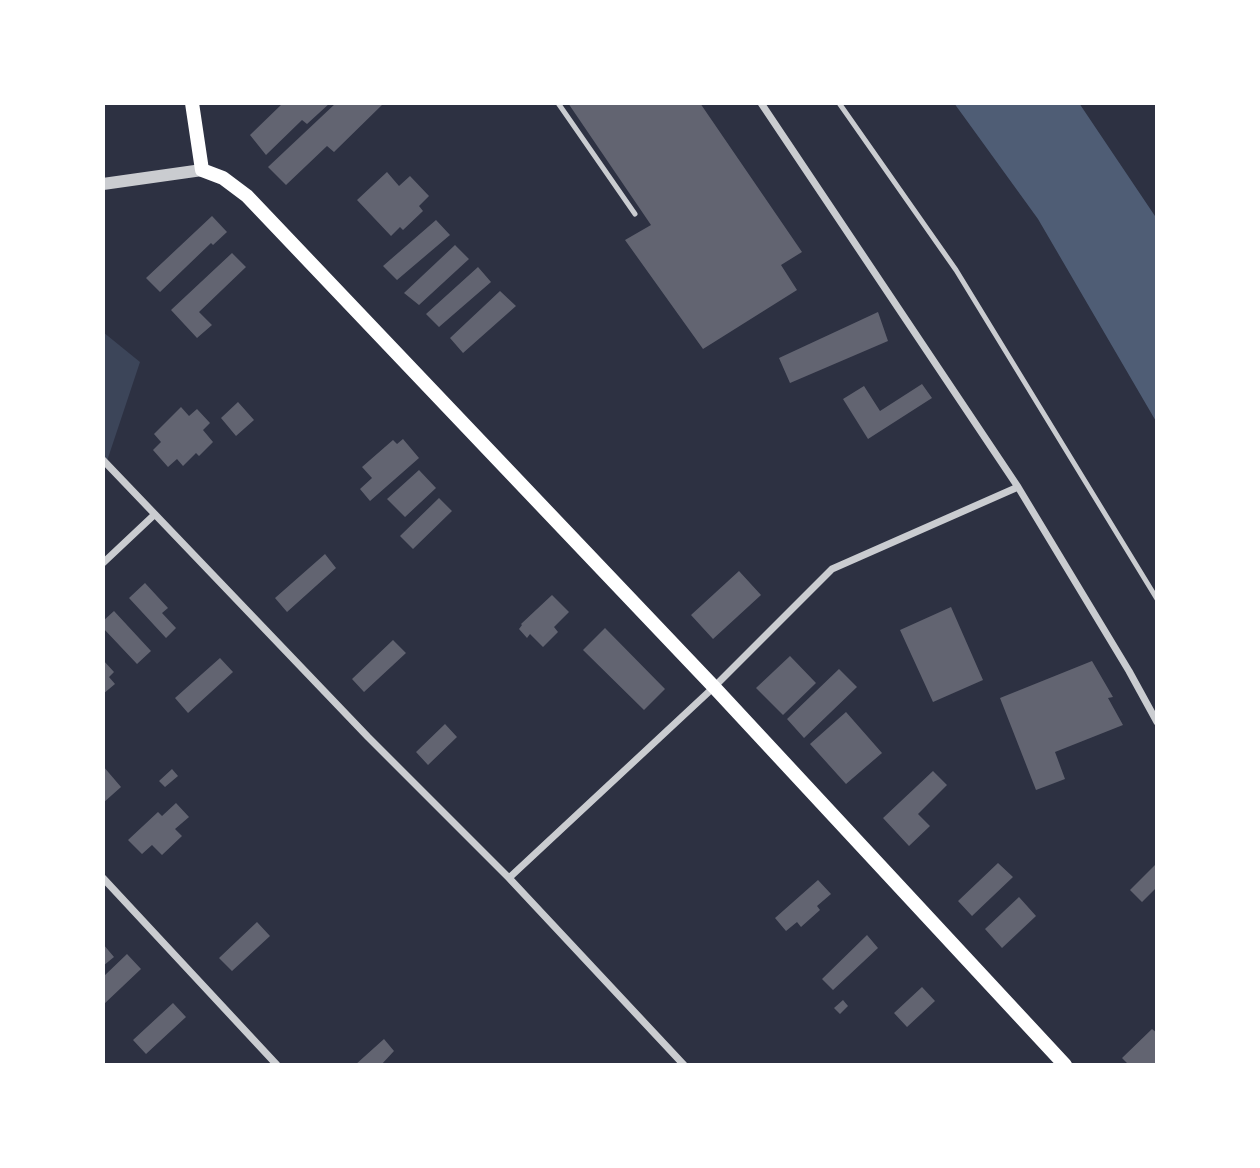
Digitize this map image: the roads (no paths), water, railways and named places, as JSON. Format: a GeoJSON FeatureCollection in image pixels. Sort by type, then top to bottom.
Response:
{"type":"FeatureCollection","features":[{"type":"Feature","properties":{"kind":"main road"},"geometry":{"type":"LineString","coordinates":[[192,103],[202,170],[223,178],[247,196],[714,688],[1065,1065]]}},
{"type":"Feature","properties":{"kind":"street"},"geometry":{"type":"LineString","coordinates":[[761,103],[1018,487],[1157,722]]}},
{"type":"Feature","properties":{"kind":"street"},"geometry":{"type":"LineString","coordinates":[[103,184],[202,170]]}},
{"type":"Feature","properties":{"kind":"street"},"geometry":{"type":"LineString","coordinates":[[103,460],[368,737],[509,878],[684,1065]]}},
{"type":"Feature","properties":{"kind":"street"},"geometry":{"type":"LineString","coordinates":[[509,878],[714,688],[832,569],[1018,487]]}},
{"type":"Feature","properties":{"kind":"street"},"geometry":{"type":"LineString","coordinates":[[103,563],[154,515]]}},
{"type":"Feature","properties":{"kind":"street"},"geometry":{"type":"LineString","coordinates":[[103,878],[277,1065]]}},
{"type":"Feature","properties":{"kind":"lane"},"geometry":{"type":"LineString","coordinates":[[558,103],[635,214]]}},
{"type":"Feature","properties":{"kind":"lane"},"geometry":{"type":"LineString","coordinates":[[839,103],[956,270],[1157,598]]}}]}
